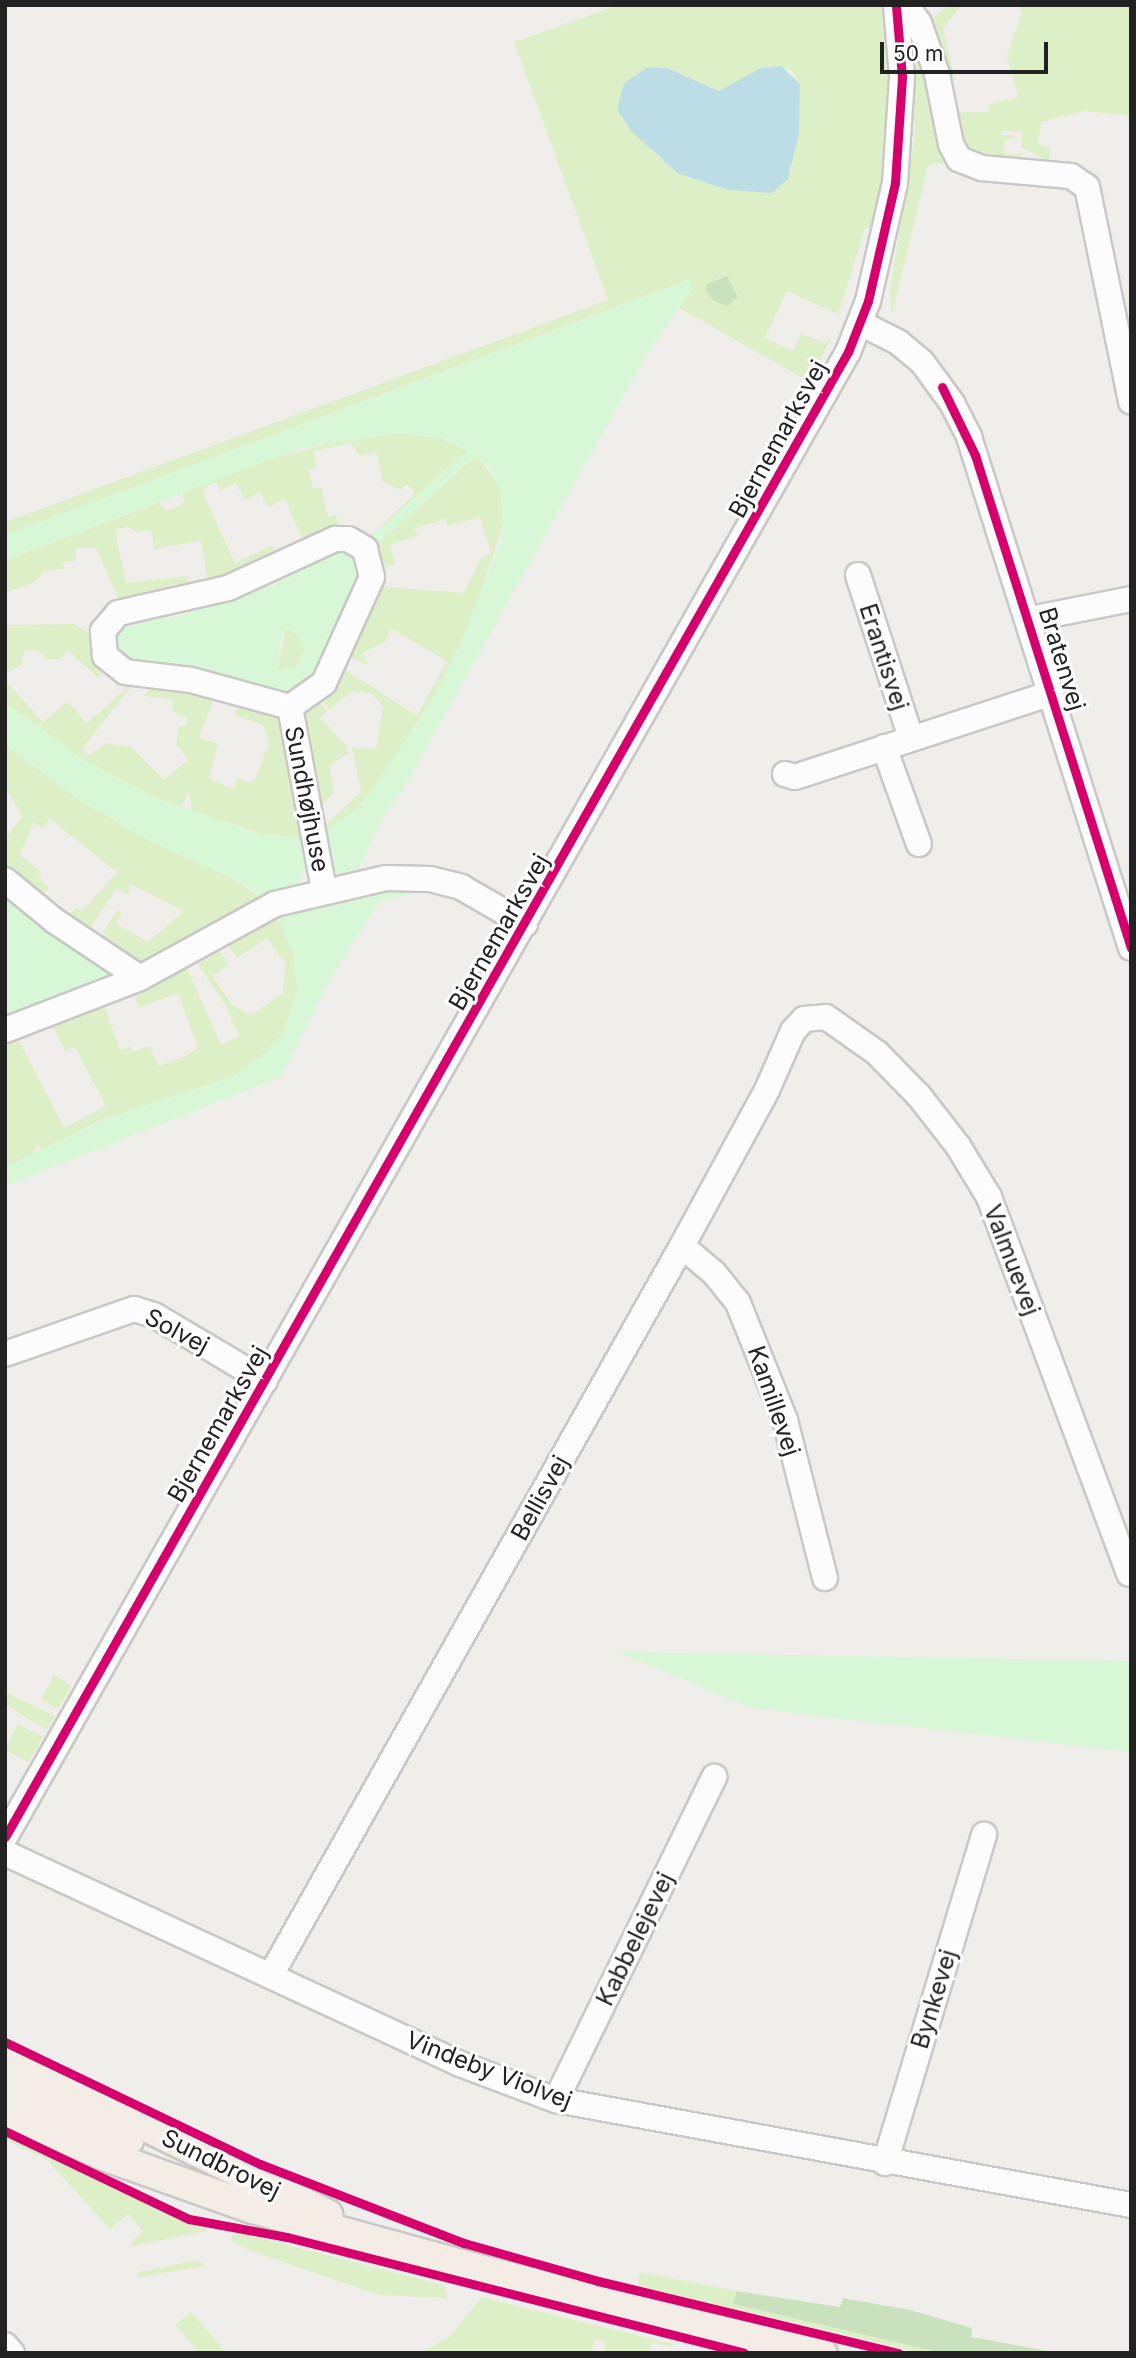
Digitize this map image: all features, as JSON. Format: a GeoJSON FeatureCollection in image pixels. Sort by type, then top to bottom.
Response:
{"type":"FeatureCollection","features":[{"type":"Feature","properties":{"kind":"main road","name":"Sundbrovej"},"geometry":{"type":"LineString","coordinates":[[5,2057],[331,2217],[401,2246]]}},
{"type":"Feature","properties":{"kind":"main road"},"geometry":{"type":"LineString","coordinates":[[5,2085],[132,2142],[331,2217]]}},
{"type":"Feature","properties":{"kind":"main road","name":"Sundbrovej"},"geometry":{"type":"LineString","coordinates":[[5,2113],[101,2154],[253,2208],[401,2246],[507,2277],[822,2353]]}},
{"type":"Feature","properties":{"kind":"street","name":"Bjernemarksvej"},"geometry":{"type":"LineString","coordinates":[[5,1837],[819,408],[860,323],[882,251],[896,173],[902,86],[896,11],[913,15],[922,30],[956,154],[975,166],[990,169],[1072,176],[1087,187],[1131,401]]}},
{"type":"Feature","properties":{"kind":"street","name":"Bratenvej"},"geometry":{"type":"LineString","coordinates":[[860,323],[898,342],[922,362],[952,403],[969,437],[1030,619],[1131,948]]}},
{"type":"Feature","properties":{"kind":"street","name":"Sundhøjhuse"},"geometry":{"type":"LineString","coordinates":[[354,541],[370,559],[370,585],[324,683],[290,707],[207,683],[117,669],[103,652],[103,631],[118,613],[228,588],[327,542],[354,541]]}},
{"type":"Feature","properties":{"kind":"street","name":"Erantisvej"},"geometry":{"type":"LineString","coordinates":[[858,575],[911,738]]}},
{"type":"Feature","properties":{"kind":"street"},"geometry":{"type":"LineString","coordinates":[[1030,619],[1131,599]]}},
{"type":"Feature","properties":{"kind":"street","name":"Erantisvej"},"geometry":{"type":"LineString","coordinates":[[785,774],[794,777],[1052,692]]}},
{"type":"Feature","properties":{"kind":"street","name":"Sundhøjhuse"},"geometry":{"type":"LineString","coordinates":[[290,707],[324,890]]}},
{"type":"Feature","properties":{"kind":"street","name":"Erantisvej"},"geometry":{"type":"LineString","coordinates":[[884,747],[919,844]]}},
{"type":"Feature","properties":{"kind":"street","name":"Sundhøjhuse"},"geometry":{"type":"LineString","coordinates":[[5,1030],[140,978],[258,912],[324,890],[386,878],[430,879],[461,887],[525,924]]}},
{"type":"Feature","properties":{"kind":"street"},"geometry":{"type":"LineString","coordinates":[[5,880],[45,913],[140,978]]}},
{"type":"Feature","properties":{"kind":"street","name":"Valmuevej"},"geometry":{"type":"LineString","coordinates":[[804,1019],[826,1017],[877,1053],[943,1126],[989,1197],[1129,1574]]}},
{"type":"Feature","properties":{"kind":"street","name":"Bellisvej"},"geometry":{"type":"LineString","coordinates":[[271,1975],[682,1246],[767,1090],[793,1031],[804,1019]]}},
{"type":"Feature","properties":{"kind":"street","name":"Kamillevej"},"geometry":{"type":"LineString","coordinates":[[682,1246],[714,1273],[738,1303],[785,1420],[824,1578]]}},
{"type":"Feature","properties":{"kind":"street","name":"Solvej"},"geometry":{"type":"LineString","coordinates":[[5,1354],[134,1309],[154,1315],[265,1381]]}},
{"type":"Feature","properties":{"kind":"street","name":"Kabbelejevej"},"geometry":{"type":"LineString","coordinates":[[556,2100],[714,1777]]}},
{"type":"Feature","properties":{"kind":"street","name":"Bynkevej"},"geometry":{"type":"LineString","coordinates":[[885,2163],[984,1835]]}},
{"type":"Feature","properties":{"kind":"street","name":"Vindeby Violvej"},"geometry":{"type":"LineString","coordinates":[[5,1853],[460,2064],[556,2100],[885,2163],[1131,2205]]}},
{"type":"Feature","properties":{"kind":"street"},"geometry":{"type":"LineString","coordinates":[[5,2345],[12,2353]]}},
{"type":"Feature","properties":{"kind":"green space"},"geometry":{"type":"Polygon","coordinates":[[[619,5],[882,5],[888,97],[882,177],[872,227],[865,229],[838,314],[787,291],[765,338],[793,351],[802,333],[825,344],[833,335],[810,382],[679,308],[692,289],[688,280],[5,535],[5,522],[608,300],[514,42],[619,5]],[[771,66],[719,91],[667,68],[620,117],[653,152],[688,178],[707,179],[729,190],[791,171],[799,129],[800,84],[791,70],[771,66]]]}},
{"type":"Feature","properties":{"kind":"green space"},"geometry":{"type":"Polygon","coordinates":[[[949,5],[961,5],[943,29],[955,80],[950,81],[930,20],[949,5]]]}},
{"type":"Feature","properties":{"kind":"green space"},"geometry":{"type":"Polygon","coordinates":[[[1016,5],[1131,5],[1131,116],[1085,111],[1041,122],[1038,144],[1050,147],[1049,163],[1021,147],[1022,132],[1002,131],[1002,135],[1019,136],[1005,140],[1003,151],[1008,155],[1021,153],[1021,163],[977,157],[964,145],[953,112],[989,112],[988,105],[1018,97],[1007,56],[1022,12],[1016,5]]]}},
{"type":"Feature","properties":{"kind":"green space"},"geometry":{"type":"Polygon","coordinates":[[[912,28],[935,102],[946,163],[928,165],[892,315],[890,293],[915,132],[912,28]]]}},
{"type":"Feature","properties":{"kind":"green space"},"geometry":{"type":"Polygon","coordinates":[[[727,276],[738,297],[727,306],[714,301],[706,291],[707,284],[727,276]]]}},
{"type":"Feature","properties":{"kind":"green space"},"geometry":{"type":"Polygon","coordinates":[[[689,280],[692,289],[647,353],[403,789],[385,813],[356,874],[343,875],[333,869],[323,831],[359,808],[421,719],[457,653],[499,546],[504,521],[502,494],[493,473],[477,455],[374,547],[367,540],[468,449],[442,439],[401,433],[301,448],[5,560],[5,535],[689,280]]]}},
{"type":"Feature","properties":{"kind":"green space"},"geometry":{"type":"Polygon","coordinates":[[[401,433],[442,439],[468,450],[367,540],[415,493],[407,484],[400,490],[383,482],[377,453],[360,456],[351,443],[313,451],[317,467],[309,470],[313,488],[321,487],[328,517],[336,515],[341,531],[305,546],[285,499],[268,507],[260,492],[245,500],[236,483],[220,490],[216,482],[204,488],[205,498],[235,563],[272,545],[278,558],[209,587],[201,541],[154,549],[151,530],[137,532],[128,527],[115,529],[126,583],[187,576],[189,585],[121,604],[96,548],[76,548],[76,561],[63,562],[64,569],[46,570],[35,582],[5,593],[6,560],[160,502],[166,511],[185,503],[182,493],[254,463],[353,437],[401,433]]]}},
{"type":"Feature","properties":{"kind":"green space"},"geometry":{"type":"Polygon","coordinates":[[[477,455],[500,487],[504,521],[472,620],[436,693],[381,780],[350,817],[323,831],[323,827],[361,792],[352,747],[376,749],[383,707],[372,694],[352,691],[330,709],[320,698],[341,667],[417,716],[447,661],[391,629],[384,643],[363,652],[368,665],[346,655],[377,586],[464,593],[482,557],[491,554],[480,517],[448,526],[445,519],[415,528],[417,536],[390,544],[395,564],[380,569],[374,547],[477,455]]]}},
{"type":"Feature","properties":{"kind":"green space"},"geometry":{"type":"Polygon","coordinates":[[[337,546],[362,559],[358,593],[350,596],[323,670],[293,696],[236,683],[232,676],[196,667],[190,671],[131,666],[113,654],[115,624],[157,613],[165,619],[183,615],[263,583],[271,587],[337,546]],[[286,629],[279,644],[278,671],[295,668],[305,650],[298,636],[286,629]]]}},
{"type":"Feature","properties":{"kind":"green space"},"geometry":{"type":"Polygon","coordinates":[[[74,624],[95,637],[104,668],[98,678],[69,651],[60,659],[46,659],[39,651],[25,649],[21,665],[5,674],[5,625],[74,624]]]}},
{"type":"Feature","properties":{"kind":"green space"},"geometry":{"type":"Polygon","coordinates":[[[286,628],[298,636],[305,650],[295,668],[277,671],[286,628]]]}},
{"type":"Feature","properties":{"kind":"green space"},"geometry":{"type":"Polygon","coordinates":[[[136,680],[82,749],[89,755],[106,743],[131,747],[164,780],[188,760],[176,744],[179,726],[186,725],[187,717],[172,711],[173,699],[143,696],[156,682],[216,693],[199,737],[218,744],[209,779],[234,789],[238,778],[250,783],[255,780],[269,743],[263,725],[234,715],[239,703],[279,716],[285,730],[280,732],[300,838],[264,835],[192,811],[189,791],[181,807],[152,796],[84,760],[5,702],[7,682],[43,722],[67,701],[87,723],[136,680]]]}},
{"type":"Feature","properties":{"kind":"green space"},"geometry":{"type":"Polygon","coordinates":[[[317,700],[327,711],[320,718],[347,746],[348,754],[329,765],[334,793],[319,807],[303,716],[317,700]]]}},
{"type":"Feature","properties":{"kind":"green space"},"geometry":{"type":"Polygon","coordinates":[[[5,702],[84,760],[152,796],[254,833],[300,838],[305,868],[298,886],[262,898],[248,886],[144,838],[76,798],[5,745],[5,702]]]}},
{"type":"Feature","properties":{"kind":"green space"},"geometry":{"type":"Polygon","coordinates":[[[5,745],[121,825],[224,873],[262,898],[147,964],[99,940],[111,920],[118,910],[122,912],[116,924],[148,942],[184,911],[130,884],[128,895],[116,889],[87,933],[66,919],[76,907],[82,911],[117,872],[50,819],[42,828],[34,822],[20,855],[42,873],[38,878],[49,887],[39,900],[5,870],[5,839],[22,816],[5,787],[5,745]]]}},
{"type":"Feature","properties":{"kind":"green space"},"geometry":{"type":"Polygon","coordinates":[[[5,889],[17,900],[16,908],[48,931],[55,929],[113,973],[109,981],[72,994],[68,990],[55,995],[5,1023],[5,889]]]}},
{"type":"Feature","properties":{"kind":"green space"},"geometry":{"type":"Polygon","coordinates":[[[417,889],[444,895],[417,893],[380,901],[327,984],[280,1077],[5,1186],[5,1167],[109,1117],[232,1077],[267,1052],[284,1032],[297,989],[293,952],[278,918],[382,892],[417,889]]]}},
{"type":"Feature","properties":{"kind":"green space"},"geometry":{"type":"Polygon","coordinates":[[[278,918],[293,952],[297,989],[284,1032],[267,1052],[232,1077],[98,1121],[40,1153],[38,1143],[32,1158],[5,1167],[5,1038],[16,1035],[64,1128],[106,1106],[75,1047],[65,1051],[49,1019],[102,1000],[120,1050],[131,1046],[133,1052],[149,1046],[159,1066],[186,1056],[198,1048],[178,993],[139,1008],[132,990],[186,966],[221,1045],[239,1036],[225,1004],[198,965],[219,950],[229,964],[212,976],[232,1005],[251,1015],[283,993],[285,963],[267,938],[237,958],[227,944],[278,918]]]}},
{"type":"Feature","properties":{"kind":"green space"},"geometry":{"type":"Polygon","coordinates":[[[618,1652],[1131,1661],[1131,1752],[752,1708],[618,1652]]]}},
{"type":"Feature","properties":{"kind":"green space"},"geometry":{"type":"Polygon","coordinates":[[[54,1675],[72,1686],[58,1709],[41,1700],[54,1675]]]}},
{"type":"Feature","properties":{"kind":"green space"},"geometry":{"type":"Polygon","coordinates":[[[5,1692],[55,1716],[47,1730],[6,1705],[5,1692]]]}},
{"type":"Feature","properties":{"kind":"green space"},"geometry":{"type":"Polygon","coordinates":[[[18,1724],[43,1737],[28,1762],[5,1750],[18,1724]]]}},
{"type":"Feature","properties":{"kind":"green space"},"geometry":{"type":"Polygon","coordinates":[[[5,2135],[203,2226],[207,2231],[127,2247],[143,2231],[128,2214],[110,2229],[46,2159],[5,2140],[5,2135]]]}},
{"type":"Feature","properties":{"kind":"green space"},"geometry":{"type":"Polygon","coordinates":[[[240,2233],[444,2285],[447,2298],[379,2295],[251,2251],[232,2241],[232,2236],[240,2233]]]}},
{"type":"Feature","properties":{"kind":"green space"},"geometry":{"type":"Polygon","coordinates":[[[197,2260],[205,2266],[135,2278],[139,2272],[197,2260]]]}},
{"type":"Feature","properties":{"kind":"green space"},"geometry":{"type":"Polygon","coordinates":[[[640,2272],[737,2291],[734,2304],[942,2353],[921,2353],[638,2286],[640,2272]]]}},
{"type":"Feature","properties":{"kind":"green space"},"geometry":{"type":"Polygon","coordinates":[[[737,2291],[840,2307],[843,2298],[910,2310],[972,2328],[971,2337],[1059,2353],[942,2353],[733,2304],[737,2291]]]}},
{"type":"Feature","properties":{"kind":"green space"},"geometry":{"type":"Polygon","coordinates":[[[482,2297],[673,2344],[674,2347],[651,2342],[648,2353],[604,2353],[606,2342],[595,2339],[591,2353],[421,2353],[449,2337],[482,2297]]]}},
{"type":"Feature","properties":{"kind":"green space"},"geometry":{"type":"Polygon","coordinates":[[[191,2312],[226,2353],[200,2353],[175,2325],[191,2312]]]}},
{"type":"Feature","properties":{"kind":"water"},"geometry":{"type":"Polygon","coordinates":[[[781,66],[800,84],[799,134],[788,179],[772,193],[729,190],[679,174],[633,133],[617,110],[624,83],[648,67],[667,68],[719,91],[761,68],[781,66]]]}},
{"type":"Feature","properties":{"kind":"cycle path"},"geometry":{"type":"LineString","coordinates":[[5,1837],[848,352],[868,301],[895,183],[902,77],[896,5]]}},
{"type":"Feature","properties":{"kind":"cycle path"},"geometry":{"type":"LineString","coordinates":[[942,387],[975,455],[1131,948]]}},
{"type":"Feature","properties":{"kind":"cycle path"},"geometry":{"type":"LineString","coordinates":[[5,2042],[260,2164],[464,2243],[598,2281],[898,2353]]}},
{"type":"Feature","properties":{"kind":"cycle path"},"geometry":{"type":"LineString","coordinates":[[5,2131],[189,2219],[287,2237],[744,2353]]}}]}
